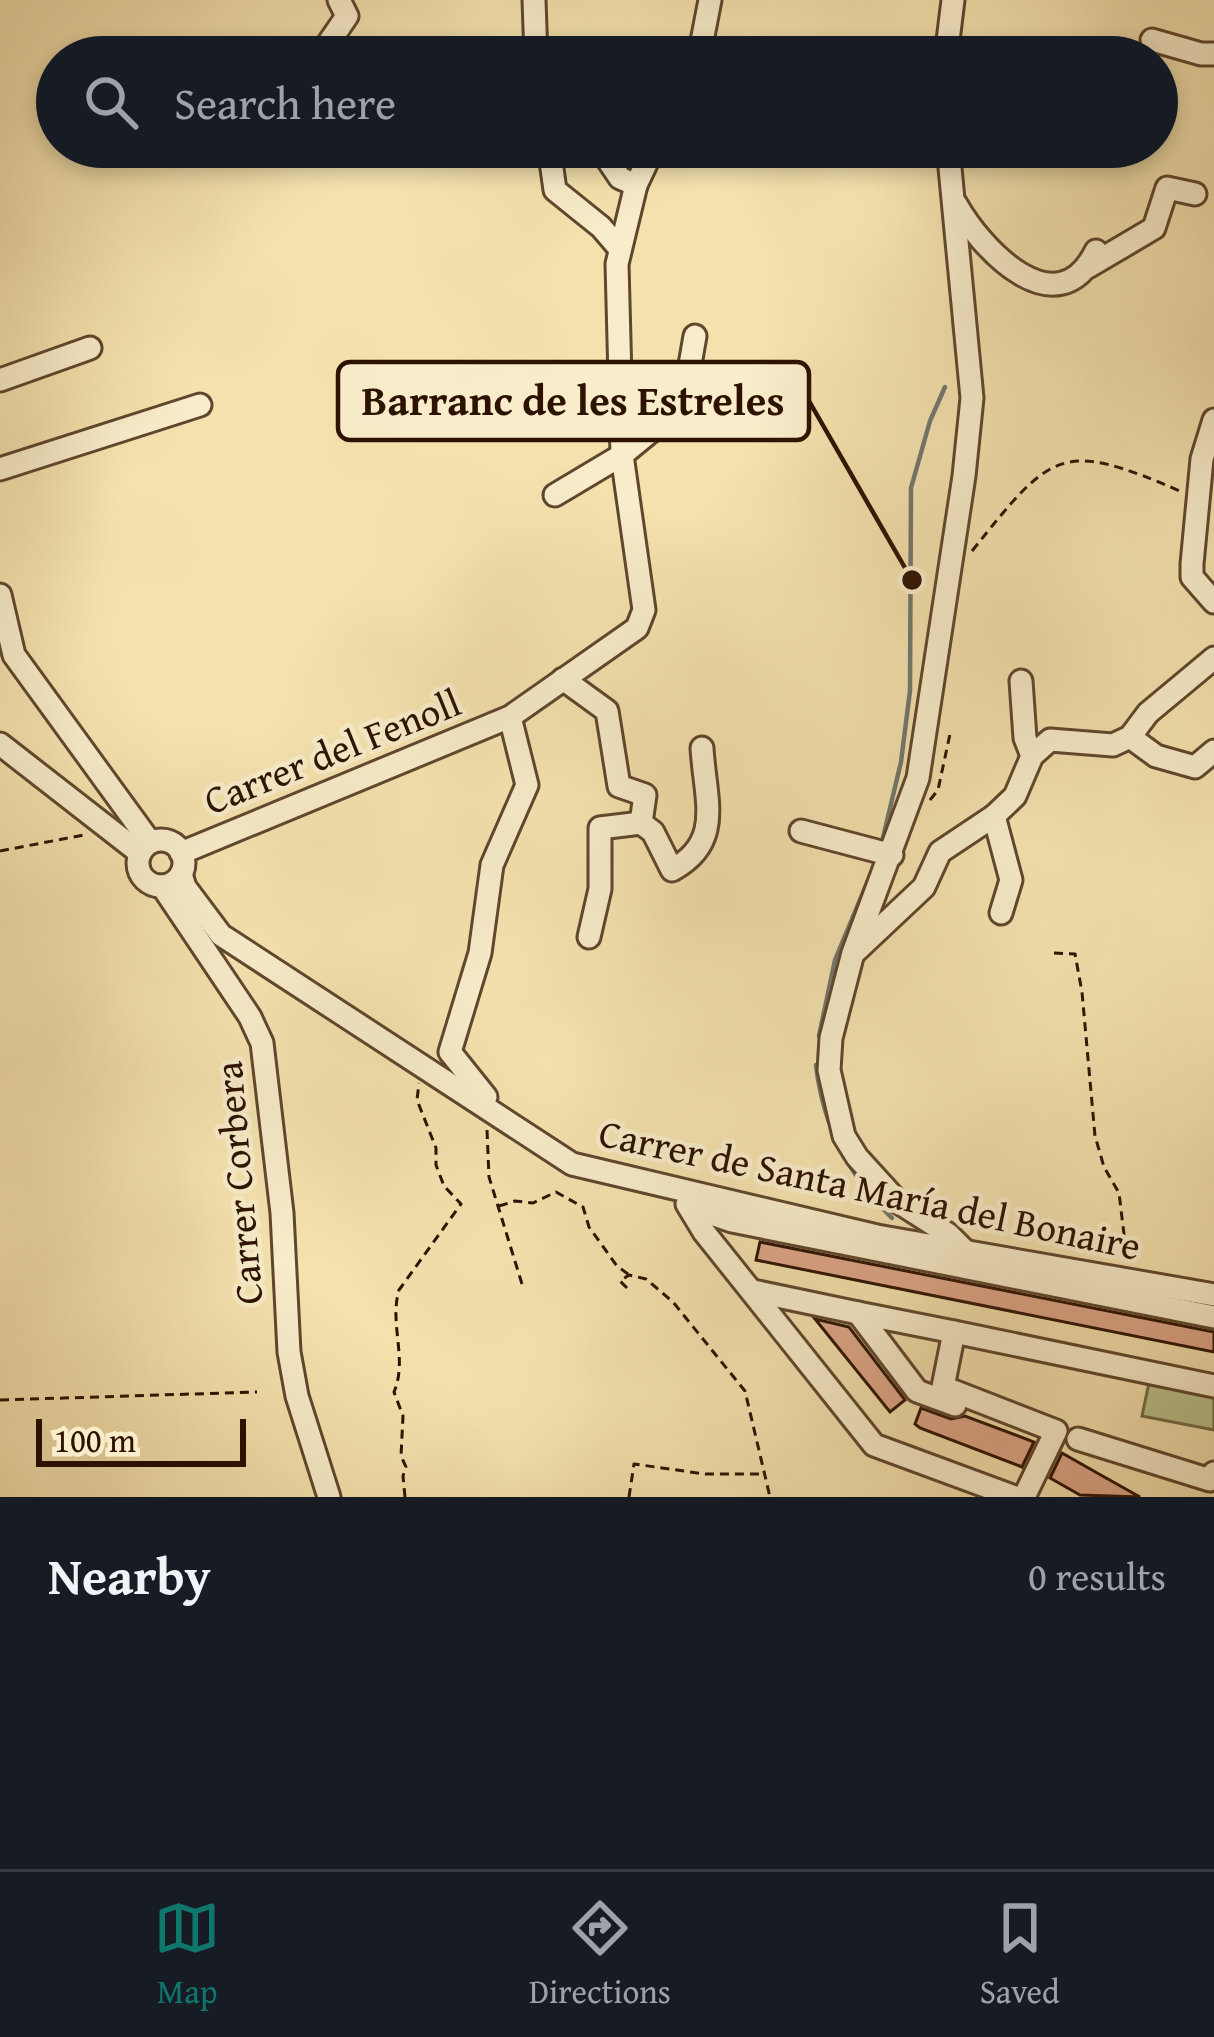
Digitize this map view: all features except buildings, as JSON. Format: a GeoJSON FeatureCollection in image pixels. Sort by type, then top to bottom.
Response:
{"type":"FeatureCollection","features":[{"type":"Feature","properties":{"kind":"street"},"geometry":{"type":"LineString","coordinates":[[333,36],[347,16],[340,0]]}},
{"type":"Feature","properties":{"kind":"street"},"geometry":{"type":"LineString","coordinates":[[534,0],[535,36]]}},
{"type":"Feature","properties":{"kind":"street"},"geometry":{"type":"LineString","coordinates":[[703,36],[710,0]]}},
{"type":"Feature","properties":{"kind":"street"},"geometry":{"type":"LineString","coordinates":[[949,36],[953,0]]}},
{"type":"Feature","properties":{"kind":"street"},"geometry":{"type":"LineString","coordinates":[[1178,47],[1214,54]]}},
{"type":"Feature","properties":{"kind":"street"},"geometry":{"type":"LineString","coordinates":[[552,168],[555,190],[601,226],[619,248]]}},
{"type":"Feature","properties":{"kind":"street"},"geometry":{"type":"LineString","coordinates":[[613,168],[620,178],[636,185]]}},
{"type":"Feature","properties":{"kind":"street","name":"Carrer del Fenoll"},"geometry":{"type":"LineString","coordinates":[[175,871],[510,717],[637,628],[644,610],[622,454],[619,248],[644,168]]}},
{"type":"Feature","properties":{"kind":"street"},"geometry":{"type":"LineString","coordinates":[[950,168],[971,416],[924,748],[911,805],[853,953],[831,1038],[831,1092],[844,1136],[857,1157],[907,1211],[948,1234],[963,1249]]}},
{"type":"Feature","properties":{"kind":"street"},"geometry":{"type":"LineString","coordinates":[[953,198],[970,229],[1014,272],[1037,283],[1066,282],[1092,259],[1154,228],[1167,188],[1195,194]]}},
{"type":"Feature","properties":{"kind":"street"},"geometry":{"type":"LineString","coordinates":[[555,494],[622,454],[682,405],[695,336]]}},
{"type":"Feature","properties":{"kind":"street"},"geometry":{"type":"LineString","coordinates":[[0,380],[90,348]]}},
{"type":"Feature","properties":{"kind":"street"},"geometry":{"type":"LineString","coordinates":[[0,469],[200,405]]}},
{"type":"Feature","properties":{"kind":"street"},"geometry":{"type":"LineString","coordinates":[[1214,421],[1202,459],[1192,577],[1214,602]]}},
{"type":"Feature","properties":{"kind":"street"},"geometry":{"type":"LineString","coordinates":[[0,595],[14,655],[145,848]]}},
{"type":"Feature","properties":{"kind":"street"},"geometry":{"type":"LineString","coordinates":[[853,953],[924,887],[940,852],[1015,796],[1032,756],[1050,740],[1113,746],[1130,737],[1148,713],[1214,658]]}},
{"type":"Feature","properties":{"kind":"street"},"geometry":{"type":"LineString","coordinates":[[563,679],[608,711],[619,786],[645,795],[641,823]]}},
{"type":"Feature","properties":{"kind":"street"},"geometry":{"type":"LineString","coordinates":[[1021,681],[1025,738],[1032,756]]}},
{"type":"Feature","properties":{"kind":"street"},"geometry":{"type":"LineString","coordinates":[[504,1119],[450,1052],[479,952],[492,865],[527,784],[510,717]]}},
{"type":"Feature","properties":{"kind":"street"},"geometry":{"type":"LineString","coordinates":[[1130,737],[1156,756],[1195,767],[1214,751]]}},
{"type":"Feature","properties":{"kind":"street"},"geometry":{"type":"LineString","coordinates":[[0,744],[109,828],[145,848]]}},
{"type":"Feature","properties":{"kind":"street"},"geometry":{"type":"LineString","coordinates":[[589,937],[599,889],[600,829],[641,823],[653,832],[672,869],[694,858],[707,839],[702,748]]}},
{"type":"Feature","properties":{"kind":"street"},"geometry":{"type":"LineString","coordinates":[[994,816],[1011,880],[1001,913]]}},
{"type":"Feature","properties":{"kind":"street"},"geometry":{"type":"LineString","coordinates":[[802,831],[892,855]]}},
{"type":"Feature","properties":{"kind":"street"},"geometry":{"type":"LineString","coordinates":[[165,840],[175,871],[143,877],[138,863],[145,848],[165,840]]}},
{"type":"Feature","properties":{"kind":"street","name":"Carrer de Santa María del Bonaire"},"geometry":{"type":"LineString","coordinates":[[175,871],[221,934],[572,1164],[736,1213],[1214,1294]]}},
{"type":"Feature","properties":{"kind":"street","name":"Carrer Corbera"},"geometry":{"type":"LineString","coordinates":[[175,871],[262,1043],[282,1213],[289,1352],[297,1396],[329,1497]]}},
{"type":"Feature","properties":{"kind":"street"},"geometry":{"type":"LineString","coordinates":[[684,1199],[718,1251],[874,1445],[1020,1497],[1055,1430],[943,1387],[954,1332]]}},
{"type":"Feature","properties":{"kind":"street"},"geometry":{"type":"LineString","coordinates":[[877,1236],[907,1211]]}},
{"type":"Feature","properties":{"kind":"street"},"geometry":{"type":"LineString","coordinates":[[907,1211],[916,1242]]}},
{"type":"Feature","properties":{"kind":"street"},"geometry":{"type":"LineString","coordinates":[[718,1251],[736,1213],[1214,1317]]}},
{"type":"Feature","properties":{"kind":"street"},"geometry":{"type":"LineString","coordinates":[[753,1291],[1214,1386]]}},
{"type":"Feature","properties":{"kind":"street"},"geometry":{"type":"LineString","coordinates":[[857,1313],[917,1391],[1052,1439]]}},
{"type":"Feature","properties":{"kind":"street"},"geometry":{"type":"LineString","coordinates":[[1078,1439],[1210,1480],[1214,1473]]}},
{"type":"Feature","properties":{"kind":"path"},"geometry":{"type":"LineString","coordinates":[[972,550],[1034,477],[1074,458],[1119,464],[1198,499]]}},
{"type":"Feature","properties":{"kind":"path"},"geometry":{"type":"LineString","coordinates":[[0,851],[109,828]]}},
{"type":"Feature","properties":{"kind":"path"},"geometry":{"type":"LineString","coordinates":[[1054,952],[1075,954],[1095,1136],[1119,1193],[1130,1279]]}},
{"type":"Feature","properties":{"kind":"path"},"geometry":{"type":"LineString","coordinates":[[405,1497],[406,1466],[400,1456],[403,1416],[394,1392],[400,1377],[401,1346],[395,1303],[461,1204],[444,1186],[436,1148],[417,1100],[423,1064]]}},
{"type":"Feature","properties":{"kind":"path"},"geometry":{"type":"LineString","coordinates":[[478,1100],[489,1141],[489,1177],[522,1284]]}},
{"type":"Feature","properties":{"kind":"path"},"geometry":{"type":"LineString","coordinates":[[499,1206],[514,1201],[533,1203],[556,1192],[567,1196],[583,1207],[589,1227],[617,1267],[646,1279],[673,1302],[745,1391],[770,1497]]}},
{"type":"Feature","properties":{"kind":"path"},"geometry":{"type":"LineString","coordinates":[[626,1288],[620,1281],[629,1275]]}},
{"type":"Feature","properties":{"kind":"path"},"geometry":{"type":"LineString","coordinates":[[0,1400],[257,1392]]}},
{"type":"Feature","properties":{"kind":"path"},"geometry":{"type":"LineString","coordinates":[[628,1497],[634,1464],[705,1474],[765,1474]]}},
{"type":"Feature","properties":{"kind":"green space"},"geometry":{"type":"Polygon","coordinates":[[[1150,1378],[1214,1390],[1214,1430],[1142,1416],[1150,1378]]]}},
{"type":"Feature","properties":{"kind":"waterway"},"geometry":{"type":"LineString","coordinates":[[881,846],[901,762],[910,691],[911,488],[945,387]]}},
{"type":"Feature","properties":{"kind":"waterway"},"geometry":{"type":"LineString","coordinates":[[819,1036],[835,960],[876,861]]}},
{"type":"Feature","properties":{"kind":"waterway"},"geometry":{"type":"LineString","coordinates":[[816,1065],[840,1148],[863,1185],[892,1218]]}},
{"type":"Feature","properties":{"kind":"place","name":"Barranc de les Estreles"},"geometry":{"type":"Point","coordinates":[912,580]}}]}
